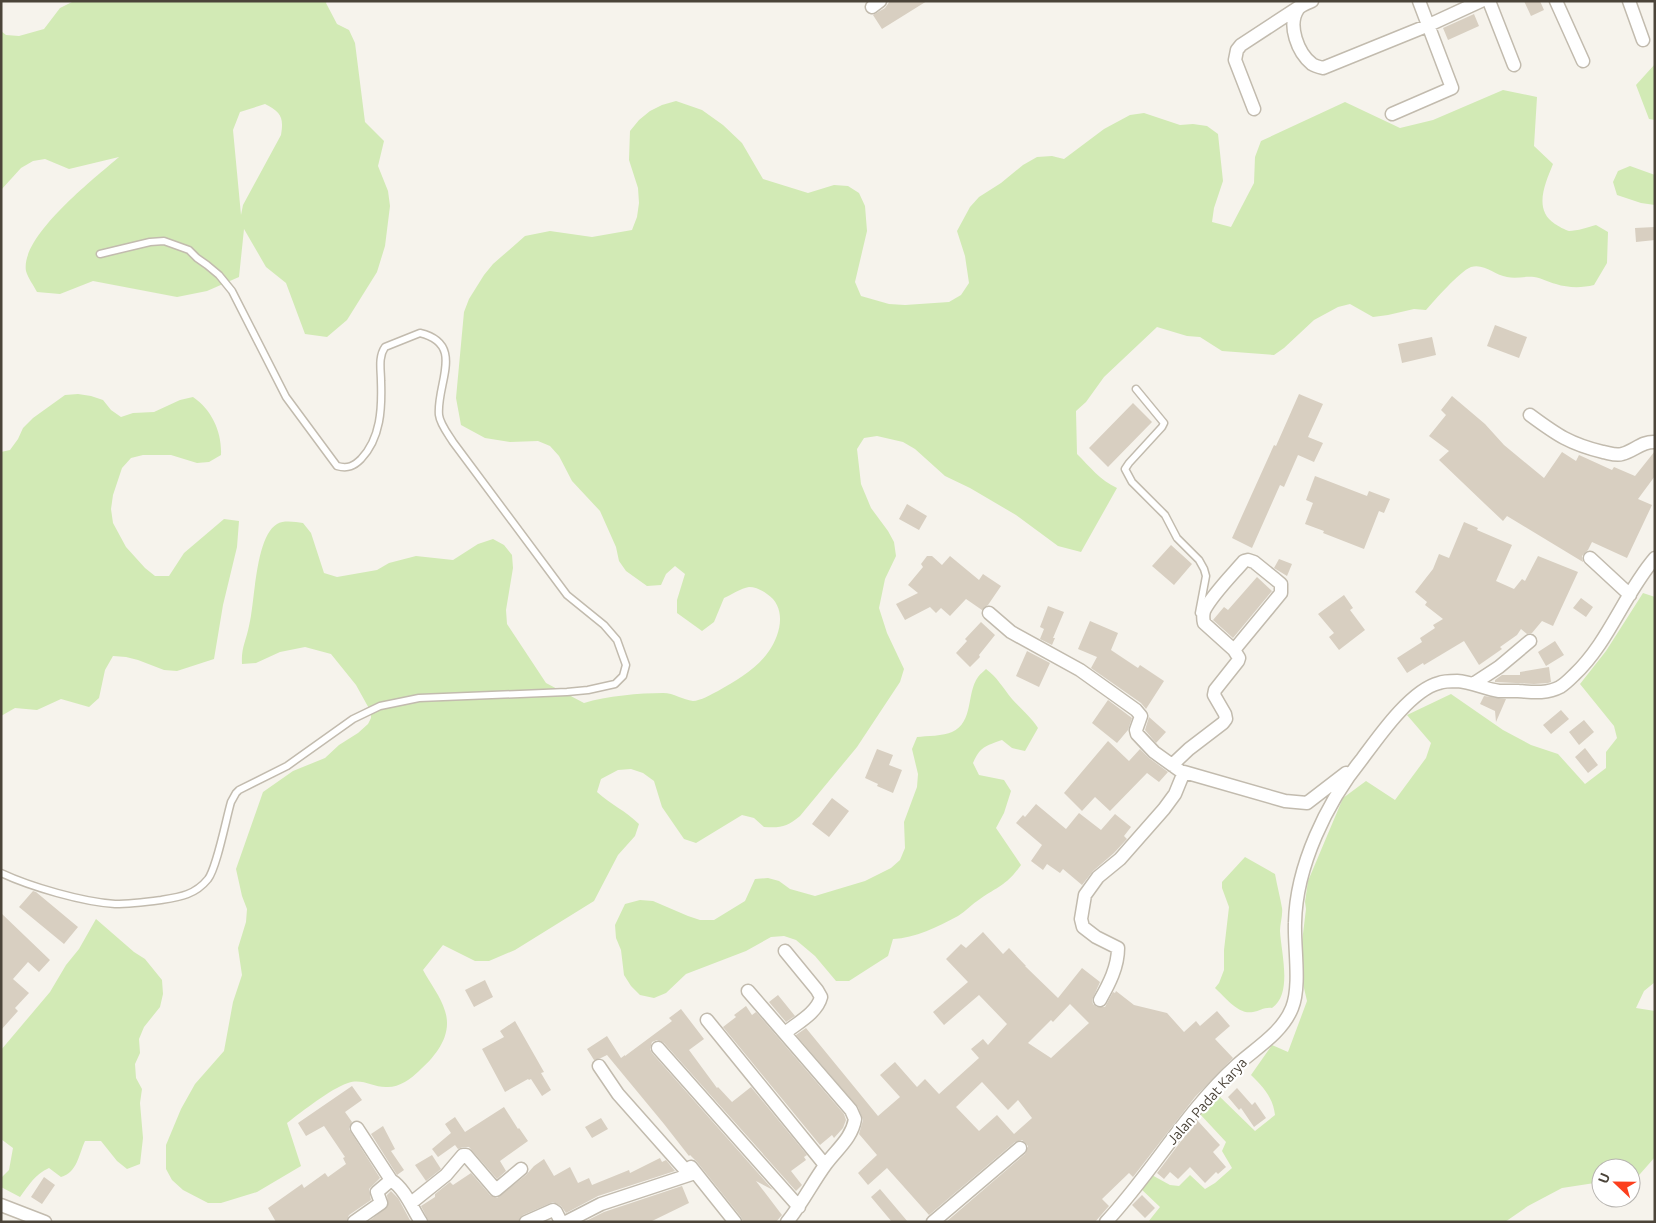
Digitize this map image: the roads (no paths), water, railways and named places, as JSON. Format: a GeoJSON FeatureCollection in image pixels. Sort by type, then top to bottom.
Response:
{"type":"FeatureCollection","features":[{"type":"Feature","properties":{"kind":"street"},"geometry":{"type":"LineString","coordinates":[[1254,109],[1235,60],[1237,50],[1241,45],[1299,7],[1312,1]]}},
{"type":"Feature","properties":{"kind":"street"},"geometry":{"type":"LineString","coordinates":[[1392,114],[1452,88],[1419,1]]}},
{"type":"Feature","properties":{"kind":"street"},"geometry":{"type":"LineString","coordinates":[[1299,7],[1294,18],[1295,37],[1305,56],[1313,65],[1323,68],[1429,25],[1481,1]]}},
{"type":"Feature","properties":{"kind":"street"},"geometry":{"type":"LineString","coordinates":[[1489,1],[1514,65]]}},
{"type":"Feature","properties":{"kind":"street"},"geometry":{"type":"LineString","coordinates":[[1556,1],[1582,61]]}},
{"type":"Feature","properties":{"kind":"street"},"geometry":{"type":"LineString","coordinates":[[1629,1],[1643,40]]}},
{"type":"Feature","properties":{"kind":"street"},"geometry":{"type":"LineString","coordinates":[[1530,415],[1569,441],[1583,447],[1614,454],[1622,454],[1649,442],[1655,442]]}},
{"type":"Feature","properties":{"kind":"street"},"geometry":{"type":"LineString","coordinates":[[1590,558],[1630,595]]}},
{"type":"Feature","properties":{"kind":"street","name":"Jalan Padat Karya"},"geometry":{"type":"LineString","coordinates":[[1106,1222],[1212,1091],[1234,1067],[1279,1028],[1286,1019],[1293,1006],[1296,987],[1295,912],[1299,880],[1326,811],[1359,762],[1394,719],[1410,701],[1438,683],[1459,681],[1498,691],[1533,692],[1544,692],[1562,686],[1584,666],[1604,639],[1655,558]]}},
{"type":"Feature","properties":{"kind":"street"},"geometry":{"type":"LineString","coordinates":[[1100,1000],[1112,977],[1118,948],[1096,937],[1083,927],[1081,919],[1085,895],[1098,877],[1120,859],[1175,794],[1178,769],[1190,749],[1226,719],[1214,695],[1215,690],[1239,658],[1234,650],[1204,623],[1203,615],[1209,603],[1244,561],[1248,560],[1254,562],[1275,579],[1280,584],[1282,593],[1234,650]]}},
{"type":"Feature","properties":{"kind":"street"},"geometry":{"type":"LineString","coordinates":[[989,612],[1011,632],[1080,670],[1136,710],[1141,716],[1136,730],[1137,734],[1154,752],[1178,769],[1285,801],[1307,803],[1359,762]]}},
{"type":"Feature","properties":{"kind":"street"},"geometry":{"type":"LineString","coordinates":[[1472,684],[1499,667],[1530,641]]}},
{"type":"Feature","properties":{"kind":"street"},"geometry":{"type":"LineString","coordinates":[[785,952],[818,990],[821,997],[820,1003],[814,1010],[785,1033]]}},
{"type":"Feature","properties":{"kind":"street"},"geometry":{"type":"LineString","coordinates":[[748,990],[851,1110],[855,1119],[851,1133],[826,1165],[787,1222]]}},
{"type":"Feature","properties":{"kind":"street"},"geometry":{"type":"LineString","coordinates":[[707,1020],[826,1165]]}},
{"type":"Feature","properties":{"kind":"street"},"geometry":{"type":"LineString","coordinates":[[658,1048],[799,1207]]}},
{"type":"Feature","properties":{"kind":"street"},"geometry":{"type":"LineString","coordinates":[[599,1066],[618,1094],[734,1222]]}},
{"type":"Feature","properties":{"kind":"street"},"geometry":{"type":"LineString","coordinates":[[357,1128],[391,1180],[396,1183],[411,1203],[421,1222]]}},
{"type":"Feature","properties":{"kind":"street"},"geometry":{"type":"LineString","coordinates":[[672,1143],[692,1174]]}},
{"type":"Feature","properties":{"kind":"street"},"geometry":{"type":"LineString","coordinates":[[933,1222],[1020,1148]]}},
{"type":"Feature","properties":{"kind":"street"},"geometry":{"type":"LineString","coordinates":[[411,1203],[442,1179],[463,1155],[466,1155],[496,1190],[520,1169]]}},
{"type":"Feature","properties":{"kind":"street"},"geometry":{"type":"LineString","coordinates":[[566,1222],[601,1204],[692,1174]]}},
{"type":"Feature","properties":{"kind":"street"},"geometry":{"type":"LineString","coordinates":[[354,1222],[381,1203],[378,1192],[391,1180]]}},
{"type":"Feature","properties":{"kind":"street"},"geometry":{"type":"LineString","coordinates":[[1,1205],[45,1222]]}},
{"type":"Feature","properties":{"kind":"street"},"geometry":{"type":"LineString","coordinates":[[526,1222],[553,1210],[561,1222]]}},
{"type":"Feature","properties":{"kind":"lane"},"geometry":{"type":"LineString","coordinates":[[1,873],[22,883],[91,901],[115,904],[184,897],[192,893],[209,878],[231,802],[236,793],[287,766],[353,719],[380,706],[419,698],[567,692],[606,687],[615,684],[623,676],[626,665],[617,640],[604,625],[567,595],[453,442],[439,418],[439,403],[446,355],[438,340],[420,333],[385,347],[380,357],[381,404],[371,445],[360,461],[353,466],[345,468],[337,466],[286,397],[232,291],[207,264],[189,250],[164,241],[150,242],[100,254]]}},
{"type":"Feature","properties":{"kind":"lane"},"geometry":{"type":"LineString","coordinates":[[1136,389],[1164,423],[1125,470],[1132,482],[1165,515],[1178,538],[1199,560],[1204,569],[1206,576],[1199,614],[1204,623]]}}]}
